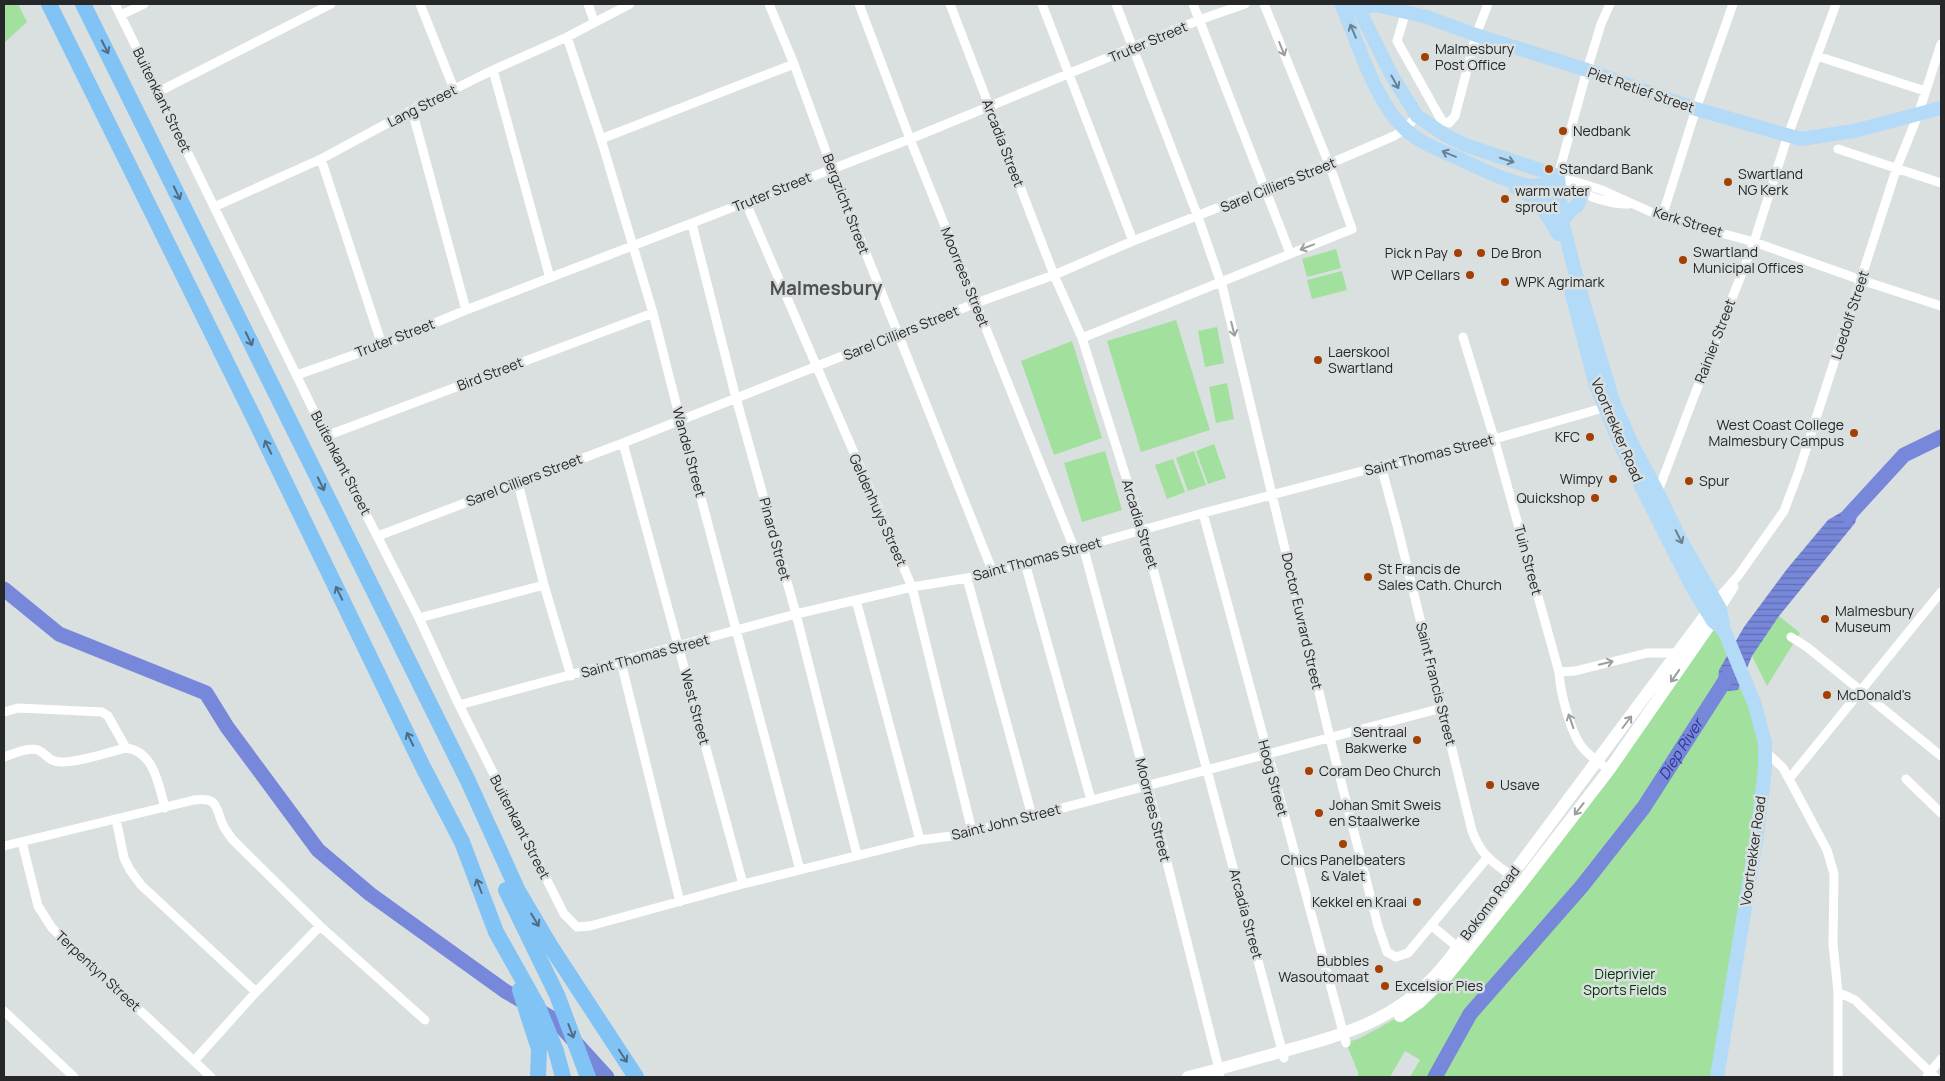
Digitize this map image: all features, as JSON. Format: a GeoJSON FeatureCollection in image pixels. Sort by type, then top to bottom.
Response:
{"type":"FeatureCollection","features":[{"type":"Feature","properties":{"kind":"highway"},"geometry":{"type":"LineString","coordinates":[[49,4],[254,416],[418,756],[462,842],[496,932],[538,1007],[556,1051],[562,1077]]}},
{"type":"Feature","properties":{"kind":"highway"},"geometry":{"type":"LineString","coordinates":[[83,4],[468,781],[518,891],[551,947],[636,1077]]}},
{"type":"Feature","properties":{"kind":"highway"},"geometry":{"type":"LineString","coordinates":[[468,781],[500,877],[557,995],[586,1072]]}},
{"type":"Feature","properties":{"kind":"highway"},"geometry":{"type":"LineString","coordinates":[[509,956],[539,1049],[538,1077]]}},
{"type":"Feature","properties":{"kind":"main road","name":"Piet Retief Street"},"geometry":{"type":"LineString","coordinates":[[1350,7],[1376,5],[1406,11],[1587,70],[1696,109],[1788,136],[1802,138],[1854,131],[1941,108]]}},
{"type":"Feature","properties":{"kind":"main road"},"geometry":{"type":"LineString","coordinates":[[1350,7],[1417,116],[1445,135],[1465,145],[1554,179]]}},
{"type":"Feature","properties":{"kind":"main road"},"geometry":{"type":"LineString","coordinates":[[1350,7],[1380,93],[1392,115],[1405,129],[1437,149],[1493,175],[1534,198],[1560,228],[1573,208],[1578,206],[1582,193]]}},
{"type":"Feature","properties":{"kind":"main road"},"geometry":{"type":"LineString","coordinates":[[1493,175],[1532,187],[1554,179]]}},
{"type":"Feature","properties":{"kind":"main road","name":"Voortrekker Road"},"geometry":{"type":"LineString","coordinates":[[1554,179],[1560,228],[1596,386],[1632,444],[1658,493],[1718,619],[1747,685],[1760,721],[1765,751],[1757,835],[1717,1077]]}},
{"type":"Feature","properties":{"kind":"main road","name":"Voortrekker Road"},"geometry":{"type":"LineString","coordinates":[[1609,406],[1650,506],[1718,619]]}},
{"type":"Feature","properties":{"kind":"main road","name":"Bokomo Road"},"geometry":{"type":"LineString","coordinates":[[1516,880],[1597,760],[1679,653],[1718,619]]}},
{"type":"Feature","properties":{"kind":"main road","name":"Bokomo Road"},"geometry":{"type":"LineString","coordinates":[[1188,1077],[1217,1074],[1345,1038],[1405,1003],[1461,950],[1516,880],[1609,770],[1718,619]]}},
{"type":"Feature","properties":{"kind":"street","name":"Buitenkant Street"},"geometry":{"type":"LineString","coordinates":[[115,4],[326,436],[419,618],[459,705],[564,914],[570,922]]}},
{"type":"Feature","properties":{"kind":"street"},"geometry":{"type":"LineString","coordinates":[[121,15],[144,4]]}},
{"type":"Feature","properties":{"kind":"street"},"geometry":{"type":"LineString","coordinates":[[158,92],[331,4]]}},
{"type":"Feature","properties":{"kind":"street"},"geometry":{"type":"LineString","coordinates":[[420,4],[454,90]]}},
{"type":"Feature","properties":{"kind":"street"},"geometry":{"type":"LineString","coordinates":[[588,4],[594,22]]}},
{"type":"Feature","properties":{"kind":"street","name":"Lang Street"},"geometry":{"type":"LineString","coordinates":[[214,207],[321,159],[412,110],[493,70],[567,37],[630,4]]}},
{"type":"Feature","properties":{"kind":"street","name":"Bergzicht Street"},"geometry":{"type":"LineString","coordinates":[[769,4],[794,64],[832,168],[992,570]]}},
{"type":"Feature","properties":{"kind":"street","name":"Moorrees Street"},"geometry":{"type":"LineString","coordinates":[[859,4],[910,139],[976,304],[1079,547],[1148,787],[1217,1074]]}},
{"type":"Feature","properties":{"kind":"street","name":"Arcadia Street"},"geometry":{"type":"LineString","coordinates":[[950,4],[1054,275],[1082,338],[1143,531],[1283,1055]]}},
{"type":"Feature","properties":{"kind":"street"},"geometry":{"type":"LineString","coordinates":[[1042,4],[1133,241]]}},
{"type":"Feature","properties":{"kind":"street","name":"Doctor Euvrard Street"},"geometry":{"type":"LineString","coordinates":[[1116,4],[1221,282],[1330,738],[1384,946],[1392,956],[1401,957],[1408,954],[1430,925]]}},
{"type":"Feature","properties":{"kind":"street"},"geometry":{"type":"LineString","coordinates":[[1193,4],[1290,253]]}},
{"type":"Feature","properties":{"kind":"street","name":"Truter Street"},"geometry":{"type":"LineString","coordinates":[[297,375],[634,247],[910,139],[1199,20],[1245,4]]}},
{"type":"Feature","properties":{"kind":"street"},"geometry":{"type":"LineString","coordinates":[[1082,338],[1352,229],[1329,164],[1264,4]]}},
{"type":"Feature","properties":{"kind":"street"},"geometry":{"type":"LineString","coordinates":[[1406,11],[1397,41],[1442,121],[1448,123],[1455,116],[1476,35],[1488,4]]}},
{"type":"Feature","properties":{"kind":"street"},"geometry":{"type":"LineString","coordinates":[[1554,179],[1601,24],[1610,4]]}},
{"type":"Feature","properties":{"kind":"street"},"geometry":{"type":"LineString","coordinates":[[1662,217],[1696,109],[1733,4]]}},
{"type":"Feature","properties":{"kind":"street","name":"Rainier Street"},"geometry":{"type":"LineString","coordinates":[[1650,506],[1658,493],[1754,242],[1788,136],[1836,4]]}},
{"type":"Feature","properties":{"kind":"street","name":"Wandel Street"},"geometry":{"type":"LineString","coordinates":[[567,37],[601,139],[653,313],[800,870]]}},
{"type":"Feature","properties":{"kind":"street","name":"Loedolf Street"},"geometry":{"type":"LineString","coordinates":[[1718,619],[1738,576],[1784,512],[1897,168],[1918,115],[1941,44]]}},
{"type":"Feature","properties":{"kind":"street"},"geometry":{"type":"LineString","coordinates":[[1817,56],[1925,91]]}},
{"type":"Feature","properties":{"kind":"street"},"geometry":{"type":"LineString","coordinates":[[601,139],[794,64]]}},
{"type":"Feature","properties":{"kind":"street"},"geometry":{"type":"LineString","coordinates":[[493,70],[550,278]]}},
{"type":"Feature","properties":{"kind":"street"},"geometry":{"type":"LineString","coordinates":[[412,110],[466,310]]}},
{"type":"Feature","properties":{"kind":"street","name":"Sarel Cilliers Street"},"geometry":{"type":"LineString","coordinates":[[378,536],[623,443],[1198,217],[1386,140],[1405,129],[1417,116]]}},
{"type":"Feature","properties":{"kind":"street"},"geometry":{"type":"LineString","coordinates":[[1838,149],[1941,183]]}},
{"type":"Feature","properties":{"kind":"street"},"geometry":{"type":"LineString","coordinates":[[321,159],[382,344]]}},
{"type":"Feature","properties":{"kind":"street","name":"Kerk Street"},"geometry":{"type":"LineString","coordinates":[[1554,179],[1582,193],[1619,204],[1635,204]]}},
{"type":"Feature","properties":{"kind":"street","name":"Kerk Street"},"geometry":{"type":"LineString","coordinates":[[1554,179],[1602,190],[1662,217],[1754,242],[1941,306]]}},
{"type":"Feature","properties":{"kind":"street","name":"Geldenhuys Street"},"geometry":{"type":"LineString","coordinates":[[746,203],[912,587],[972,831]]}},
{"type":"Feature","properties":{"kind":"street","name":"Pinard Street"},"geometry":{"type":"LineString","coordinates":[[692,224],[736,398],[796,614],[857,856]]}},
{"type":"Feature","properties":{"kind":"street","name":"Bird Street"},"geometry":{"type":"LineString","coordinates":[[326,436],[653,313]]}},
{"type":"Feature","properties":{"kind":"street","name":"Tuin Street"},"geometry":{"type":"LineString","coordinates":[[1463,337],[1494,438],[1558,672],[1561,694],[1581,746],[1609,770]]}},
{"type":"Feature","properties":{"kind":"street","name":"Saint Thomas Street"},"geometry":{"type":"LineString","coordinates":[[459,705],[796,614],[912,587],[967,578],[1025,563],[1203,513],[1494,438],[1609,406]]}},
{"type":"Feature","properties":{"kind":"street","name":"West Street"},"geometry":{"type":"LineString","coordinates":[[623,443],[742,884]]}},
{"type":"Feature","properties":{"kind":"street","name":"Saint Francis Street"},"geometry":{"type":"LineString","coordinates":[[1381,466],[1472,831],[1478,846],[1487,858],[1516,880]]}},
{"type":"Feature","properties":{"kind":"street"},"geometry":{"type":"LineString","coordinates":[[518,483],[544,585],[571,676]]}},
{"type":"Feature","properties":{"kind":"street","name":"Hoog Street"},"geometry":{"type":"LineString","coordinates":[[1203,513],[1345,1038]]}},
{"type":"Feature","properties":{"kind":"street"},"geometry":{"type":"LineString","coordinates":[[1025,563],[1090,800]]}},
{"type":"Feature","properties":{"kind":"street"},"geometry":{"type":"LineString","coordinates":[[967,578],[1032,816]]}},
{"type":"Feature","properties":{"kind":"street"},"geometry":{"type":"LineString","coordinates":[[419,618],[544,585]]}},
{"type":"Feature","properties":{"kind":"street"},"geometry":{"type":"LineString","coordinates":[[1789,779],[1941,592]]}},
{"type":"Feature","properties":{"kind":"street"},"geometry":{"type":"LineString","coordinates":[[856,600],[920,840]]}},
{"type":"Feature","properties":{"kind":"street"},"geometry":{"type":"LineString","coordinates":[[1791,637],[1807,647],[1941,756]]}},
{"type":"Feature","properties":{"kind":"street"},"geometry":{"type":"LineString","coordinates":[[1558,672],[1575,671],[1647,653],[1679,653]]}},
{"type":"Feature","properties":{"kind":"street"},"geometry":{"type":"LineString","coordinates":[[621,662],[680,902]]}},
{"type":"Feature","properties":{"kind":"street"},"geometry":{"type":"LineString","coordinates":[[1561,694],[1564,682],[1575,671]]}},
{"type":"Feature","properties":{"kind":"street"},"geometry":{"type":"LineString","coordinates":[[4,712],[18,708],[102,712],[108,716],[126,748]]}},
{"type":"Feature","properties":{"kind":"street","name":"Saint John Street"},"geometry":{"type":"LineString","coordinates":[[570,922],[577,927],[590,926],[742,884],[920,840],[960,836],[972,831],[1148,787],[1442,708]]}},
{"type":"Feature","properties":{"kind":"street"},"geometry":{"type":"LineString","coordinates":[[4,757],[32,749],[39,750],[52,760],[60,762],[126,748],[132,749],[140,754],[154,769],[165,808]]}},
{"type":"Feature","properties":{"kind":"street"},"geometry":{"type":"LineString","coordinates":[[1765,751],[1783,768],[1827,850],[1834,874],[1833,944],[1838,992],[1838,1077]]}},
{"type":"Feature","properties":{"kind":"street"},"geometry":{"type":"LineString","coordinates":[[1906,779],[1941,813]]}},
{"type":"Feature","properties":{"kind":"street"},"geometry":{"type":"LineString","coordinates":[[4,846],[204,798],[214,803],[217,807],[223,826],[232,838],[320,926],[425,1020]]}},
{"type":"Feature","properties":{"kind":"street"},"geometry":{"type":"LineString","coordinates":[[116,819],[124,858],[141,885],[256,992]]}},
{"type":"Feature","properties":{"kind":"street","name":"Terpentyn Street"},"geometry":{"type":"LineString","coordinates":[[22,842],[38,906],[52,928],[211,1077]]}},
{"type":"Feature","properties":{"kind":"street"},"geometry":{"type":"LineString","coordinates":[[1461,950],[1430,925],[1487,858]]}},
{"type":"Feature","properties":{"kind":"street"},"geometry":{"type":"LineString","coordinates":[[194,1061],[256,992],[320,926]]}},
{"type":"Feature","properties":{"kind":"street"},"geometry":{"type":"LineString","coordinates":[[1838,992],[1855,1000],[1930,1076],[1941,1059]]}},
{"type":"Feature","properties":{"kind":"street"},"geometry":{"type":"LineString","coordinates":[[4,1011],[74,1077]]}},
{"type":"Feature","properties":{"kind":"green space"},"geometry":{"type":"Polygon","coordinates":[[[4,4],[18,4],[27,22],[4,43],[4,4]]]}},
{"type":"Feature","properties":{"kind":"green space"},"geometry":{"type":"Polygon","coordinates":[[[1336,249],[1341,268],[1307,277],[1302,259],[1336,249]]]}},
{"type":"Feature","properties":{"kind":"green space"},"geometry":{"type":"Polygon","coordinates":[[[1342,271],[1347,290],[1312,299],[1307,280],[1342,271]]]}},
{"type":"Feature","properties":{"kind":"green space"},"geometry":{"type":"Polygon","coordinates":[[[1176,320],[1210,430],[1141,452],[1107,341],[1176,320]]]}},
{"type":"Feature","properties":{"kind":"green space"},"geometry":{"type":"Polygon","coordinates":[[[1217,327],[1224,363],[1205,367],[1198,331],[1217,327]]]}},
{"type":"Feature","properties":{"kind":"green space"},"geometry":{"type":"Polygon","coordinates":[[[1072,341],[1102,438],[1054,455],[1021,361],[1072,341]]]}},
{"type":"Feature","properties":{"kind":"green space"},"geometry":{"type":"Polygon","coordinates":[[[1227,383],[1234,419],[1216,423],[1209,387],[1227,383]]]}},
{"type":"Feature","properties":{"kind":"green space"},"geometry":{"type":"Polygon","coordinates":[[[1214,444],[1226,478],[1208,484],[1196,451],[1214,444]]]}},
{"type":"Feature","properties":{"kind":"green space"},"geometry":{"type":"Polygon","coordinates":[[[1105,451],[1122,510],[1082,522],[1064,463],[1105,451]]]}},
{"type":"Feature","properties":{"kind":"green space"},"geometry":{"type":"Polygon","coordinates":[[[1194,451],[1206,485],[1188,491],[1176,458],[1194,451]]]}},
{"type":"Feature","properties":{"kind":"green space"},"geometry":{"type":"Polygon","coordinates":[[[1173,459],[1185,492],[1167,499],[1155,465],[1173,459]]]}},
{"type":"Feature","properties":{"kind":"green space"},"geometry":{"type":"Polygon","coordinates":[[[1779,616],[1800,633],[1767,686],[1752,656],[1779,616]]]}},
{"type":"Feature","properties":{"kind":"green space","name":"Dieprivier Sports Fields"},"geometry":{"type":"Polygon","coordinates":[[[1713,621],[1765,743],[1717,1077],[1410,1077],[1420,1060],[1405,1051],[1390,1077],[1358,1077],[1358,1072],[1346,1043],[1360,1038],[1395,1019],[1447,976],[1713,621]]]}},
{"type":"Feature","properties":{"kind":"water"},"geometry":{"type":"Polygon","coordinates":[[[1862,500],[1855,523],[1779,616],[1752,656],[1738,690],[1717,692],[1719,670],[1744,627],[1787,569],[1828,520],[1862,500]]]}},
{"type":"Feature","properties":{"kind":"waterway","name":"Diep River"},"geometry":{"type":"LineString","coordinates":[[1848,516],[1904,455],[1941,437]]}},
{"type":"Feature","properties":{"kind":"waterway"},"geometry":{"type":"LineString","coordinates":[[4,589],[59,634],[206,693],[227,727],[318,850],[370,894],[505,991],[555,1020],[607,1077]]}},
{"type":"Feature","properties":{"kind":"waterway","name":"Diep River"},"geometry":{"type":"LineString","coordinates":[[1435,1077],[1470,1014],[1582,886],[1644,807],[1728,676]]}},
{"type":"Feature","properties":{"kind":"place","name":"Malmesbury Post Office"},"geometry":{"type":"Point","coordinates":[1425,57]}},
{"type":"Feature","properties":{"kind":"place","name":"Nedbank"},"geometry":{"type":"Point","coordinates":[1563,131]}},
{"type":"Feature","properties":{"kind":"place","name":"Standard Bank"},"geometry":{"type":"Point","coordinates":[1549,169]}},
{"type":"Feature","properties":{"kind":"place","name":"Swartland NG Kerk"},"geometry":{"type":"Point","coordinates":[1728,182]}},
{"type":"Feature","properties":{"kind":"place","name":"warm water sprout"},"geometry":{"type":"Point","coordinates":[1505,199]}},
{"type":"Feature","properties":{"kind":"place","name":"Pick n Pay"},"geometry":{"type":"Point","coordinates":[1458,253]}},
{"type":"Feature","properties":{"kind":"place","name":"De Bron"},"geometry":{"type":"Point","coordinates":[1481,253]}},
{"type":"Feature","properties":{"kind":"place","name":"Swartland Municipal Offices"},"geometry":{"type":"Point","coordinates":[1683,260]}},
{"type":"Feature","properties":{"kind":"place","name":"WP Cellars"},"geometry":{"type":"Point","coordinates":[1470,275]}},
{"type":"Feature","properties":{"kind":"place","name":"WPK Agrimark"},"geometry":{"type":"Point","coordinates":[1505,282]}},
{"type":"Feature","properties":{"kind":"place","name":"Laerskool Swartland"},"geometry":{"type":"Point","coordinates":[1318,360]}},
{"type":"Feature","properties":{"kind":"place","name":"West Coast College Malmesbury Campus"},"geometry":{"type":"Point","coordinates":[1854,433]}},
{"type":"Feature","properties":{"kind":"place","name":"KFC"},"geometry":{"type":"Point","coordinates":[1590,437]}},
{"type":"Feature","properties":{"kind":"place","name":"Wimpy"},"geometry":{"type":"Point","coordinates":[1613,479]}},
{"type":"Feature","properties":{"kind":"place","name":"Spur"},"geometry":{"type":"Point","coordinates":[1689,481]}},
{"type":"Feature","properties":{"kind":"place","name":"Quickshop"},"geometry":{"type":"Point","coordinates":[1595,498]}},
{"type":"Feature","properties":{"kind":"place","name":"St Francis de Sales Cath. Church"},"geometry":{"type":"Point","coordinates":[1368,577]}},
{"type":"Feature","properties":{"kind":"place","name":"Malmesbury Museum"},"geometry":{"type":"Point","coordinates":[1825,619]}},
{"type":"Feature","properties":{"kind":"place","name":"McDonald's"},"geometry":{"type":"Point","coordinates":[1827,695]}},
{"type":"Feature","properties":{"kind":"place","name":"Sentraal Bakwerke"},"geometry":{"type":"Point","coordinates":[1417,740]}},
{"type":"Feature","properties":{"kind":"place","name":"Coram Deo Church"},"geometry":{"type":"Point","coordinates":[1309,771]}},
{"type":"Feature","properties":{"kind":"place","name":"Usave"},"geometry":{"type":"Point","coordinates":[1490,785]}},
{"type":"Feature","properties":{"kind":"place","name":"Johan Smit Sweis en Staalwerke"},"geometry":{"type":"Point","coordinates":[1319,813]}},
{"type":"Feature","properties":{"kind":"place","name":"Chics Panelbeaters & Valet"},"geometry":{"type":"Point","coordinates":[1343,844]}},
{"type":"Feature","properties":{"kind":"place","name":"Kekkel en Kraai"},"geometry":{"type":"Point","coordinates":[1417,902]}},
{"type":"Feature","properties":{"kind":"place","name":"Bubbles Wasoutomaat"},"geometry":{"type":"Point","coordinates":[1379,969]}},
{"type":"Feature","properties":{"kind":"place","name":"Excelsior Pies"},"geometry":{"type":"Point","coordinates":[1385,986]}},
{"type":"Feature","properties":{"kind":"district","name":"Malmesbury"},"geometry":{"type":"Point","coordinates":[826,288]}}]}
